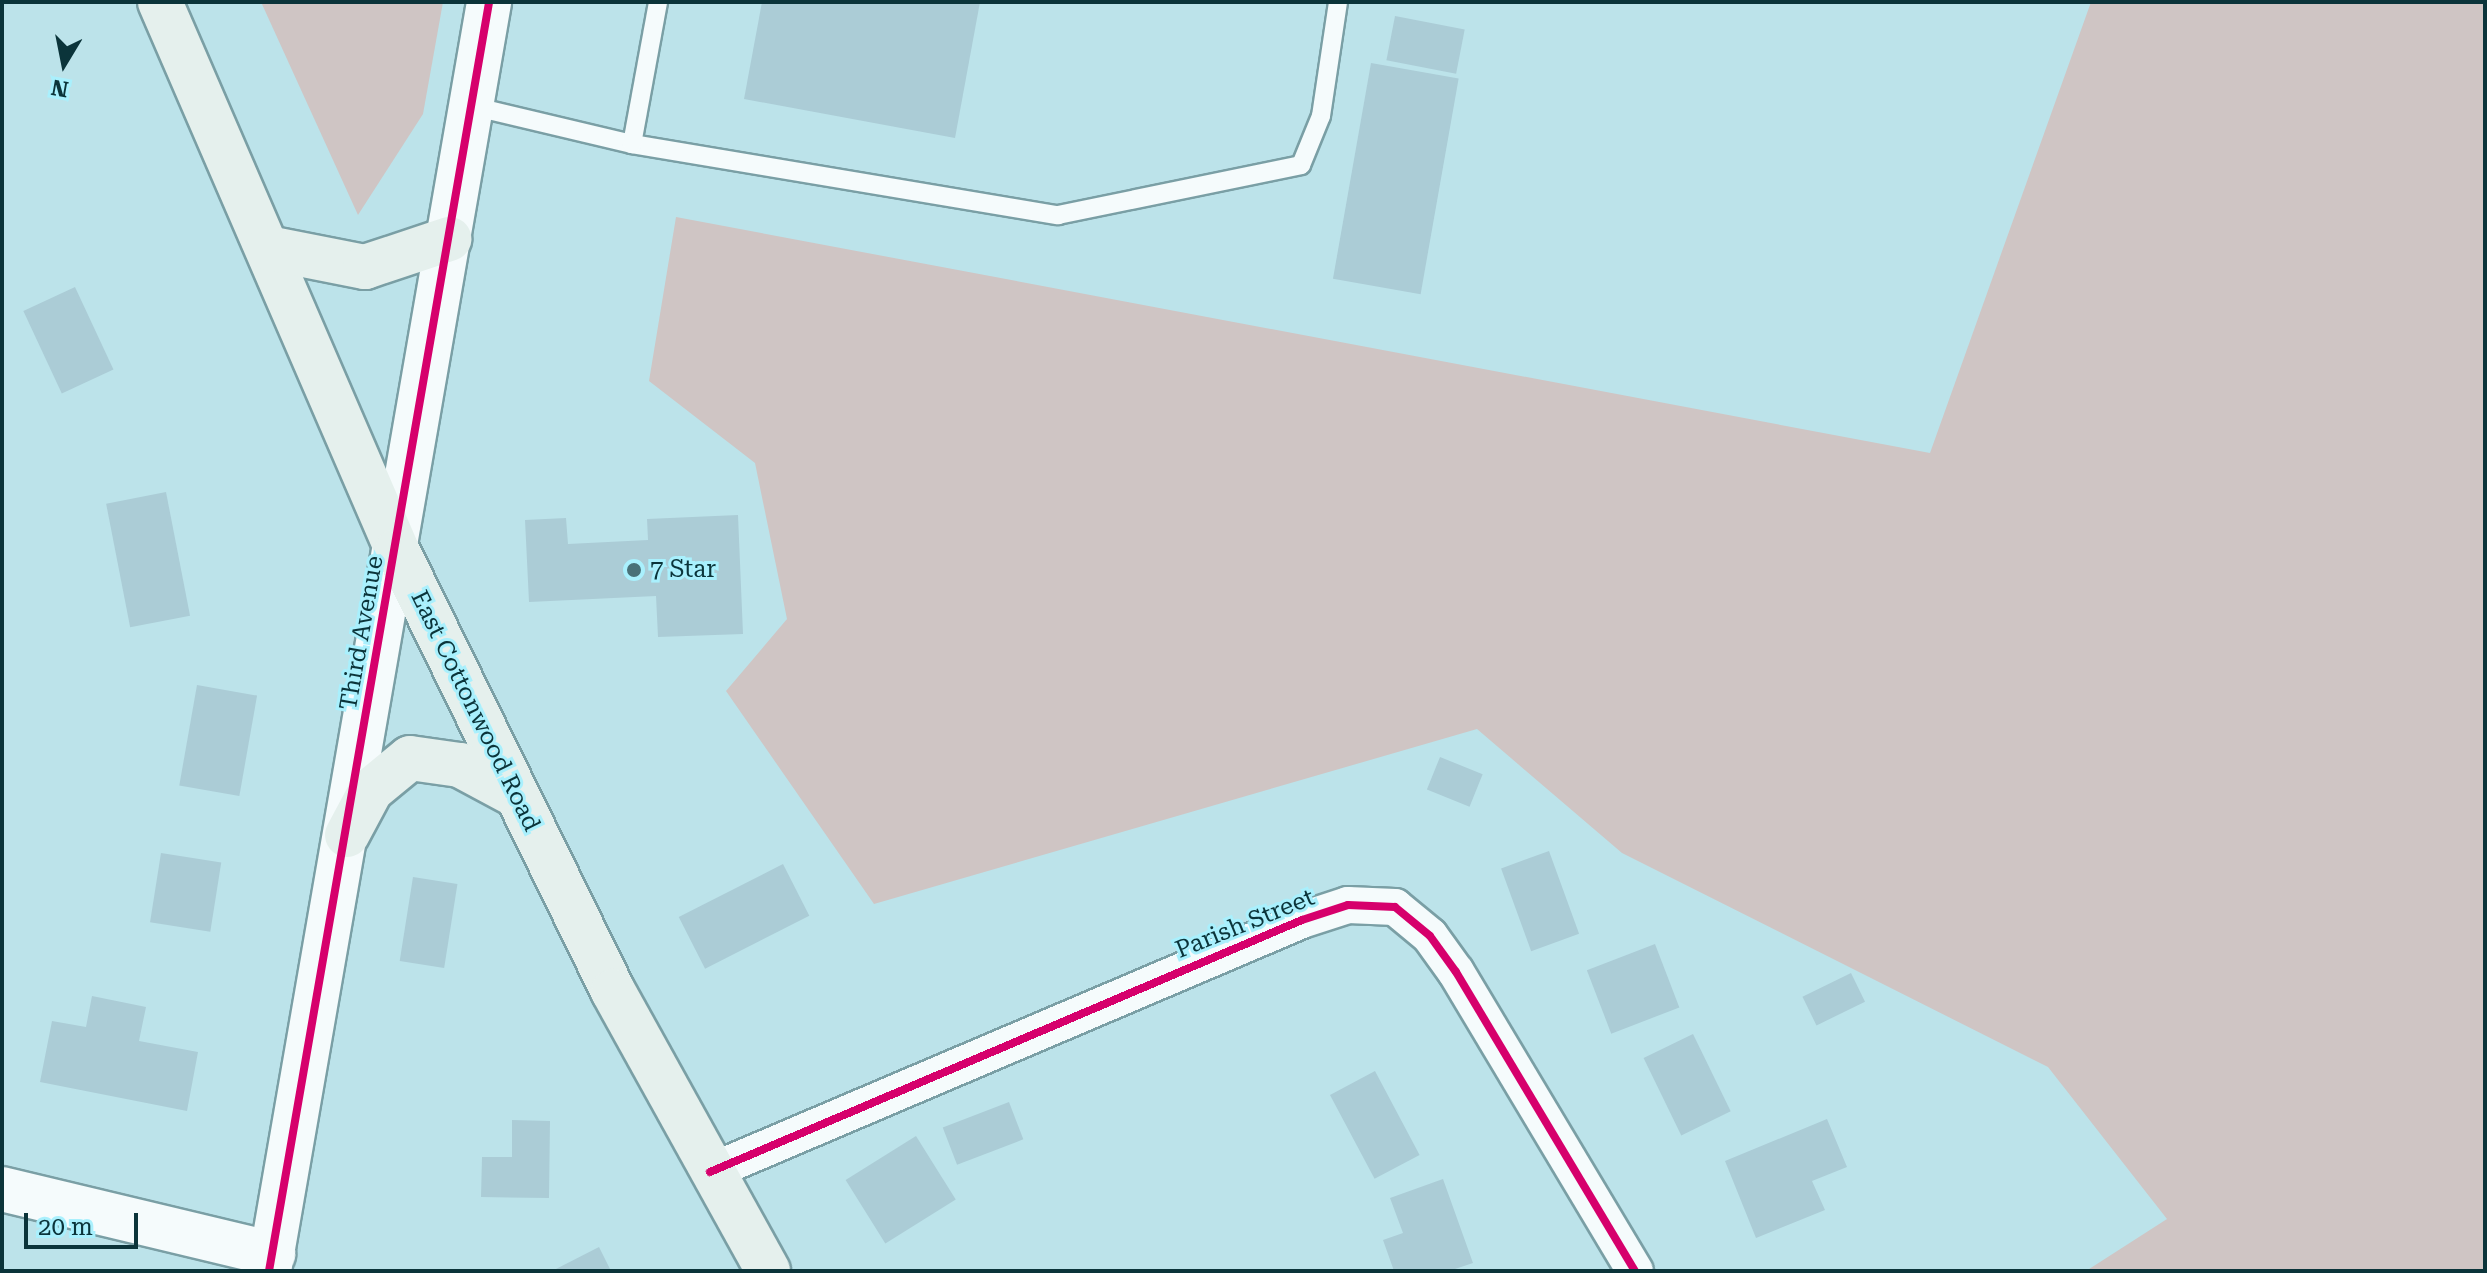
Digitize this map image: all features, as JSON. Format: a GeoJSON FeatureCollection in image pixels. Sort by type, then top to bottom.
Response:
{"type":"FeatureCollection","features":[{"type":"Feature","properties":{"kind":"main road","name":"East Cottonwood Road"},"geometry":{"type":"LineString","coordinates":[[160,2],[397,550],[516,795],[710,1172],[768,1271]]}},
{"type":"Feature","properties":{"kind":"main road"},"geometry":{"type":"LineString","coordinates":[[268,248],[365,267],[449,239]]}},
{"type":"Feature","properties":{"kind":"main road"},"geometry":{"type":"LineString","coordinates":[[347,835],[371,790],[410,758],[460,765],[516,795]]}},
{"type":"Feature","properties":{"kind":"street","name":"Third Avenue"},"geometry":{"type":"LineString","coordinates":[[271,1262],[397,550],[489,2]]}},
{"type":"Feature","properties":{"kind":"street","name":"Parish Street"},"geometry":{"type":"LineString","coordinates":[[710,1172],[1302,920],[1348,905],[1395,907],[1430,936],[1456,972],[1635,1271]]}},
{"type":"Feature","properties":{"kind":"street"},"geometry":{"type":"LineString","coordinates":[[2,1189],[271,1262]]}},
{"type":"Feature","properties":{"kind":"lane"},"geometry":{"type":"LineString","coordinates":[[632,144],[658,2]]}},
{"type":"Feature","properties":{"kind":"lane"},"geometry":{"type":"LineString","coordinates":[[472,106],[632,144],[1030,215],[1279,175],[1301,165],[1312,145],[1338,2]]}},
{"type":"Feature","properties":{"kind":"shaded area"},"geometry":{"type":"Polygon","coordinates":[[[261,2],[443,2],[423,114],[358,215],[261,2]]]}},
{"type":"Feature","properties":{"kind":"shaded area"},"geometry":{"type":"Polygon","coordinates":[[[2091,2],[2485,2],[2485,1271],[2086,1271],[2167,1219],[2048,1067],[1622,853],[1477,729],[874,904],[726,691],[787,619],[755,463],[649,381],[676,217],[1930,453],[2091,2]]]}},
{"type":"Feature","properties":{"kind":"building"},"geometry":{"type":"Polygon","coordinates":[[[762,2],[980,2],[955,138],[744,99],[762,2]]]}},
{"type":"Feature","properties":{"kind":"building"},"geometry":{"type":"Polygon","coordinates":[[[1395,16],[1465,30],[1456,74],[1386,60],[1395,16]]]}},
{"type":"Feature","properties":{"kind":"building"},"geometry":{"type":"Polygon","coordinates":[[[1371,63],[1459,78],[1421,294],[1333,279],[1371,63]]]}},
{"type":"Feature","properties":{"kind":"building"},"geometry":{"type":"Polygon","coordinates":[[[75,287],[113,369],[62,394],[23,311],[75,287]]]}},
{"type":"Feature","properties":{"kind":"building"},"geometry":{"type":"Polygon","coordinates":[[[166,492],[190,616],[130,627],[106,504],[166,492]]]}},
{"type":"Feature","properties":{"kind":"building","name":"7 Star"},"geometry":{"type":"Polygon","coordinates":[[[738,515],[743,634],[658,637],[656,596],[529,602],[525,520],[566,518],[568,544],[648,540],[647,519],[738,515]]]}},
{"type":"Feature","properties":{"kind":"building"},"geometry":{"type":"Polygon","coordinates":[[[197,685],[257,696],[239,796],[179,785],[197,685]]]}},
{"type":"Feature","properties":{"kind":"building"},"geometry":{"type":"Polygon","coordinates":[[[1440,757],[1483,774],[1470,807],[1427,789],[1440,757]]]}},
{"type":"Feature","properties":{"kind":"building"},"geometry":{"type":"Polygon","coordinates":[[[1549,851],[1579,934],[1531,951],[1501,868],[1549,851]]]}},
{"type":"Feature","properties":{"kind":"building"},"geometry":{"type":"Polygon","coordinates":[[[161,853],[221,863],[210,932],[150,922],[161,853]]]}},
{"type":"Feature","properties":{"kind":"building"},"geometry":{"type":"Polygon","coordinates":[[[783,864],[809,916],[705,969],[679,917],[783,864]]]}},
{"type":"Feature","properties":{"kind":"building"},"geometry":{"type":"Polygon","coordinates":[[[413,877],[457,884],[444,968],[400,961],[413,877]]]}},
{"type":"Feature","properties":{"kind":"building"},"geometry":{"type":"Polygon","coordinates":[[[1655,944],[1679,1007],[1611,1034],[1587,970],[1655,944]]]}},
{"type":"Feature","properties":{"kind":"building"},"geometry":{"type":"Polygon","coordinates":[[[1851,973],[1865,1002],[1816,1025],[1802,997],[1851,973]]]}},
{"type":"Feature","properties":{"kind":"building"},"geometry":{"type":"Polygon","coordinates":[[[92,996],[146,1007],[139,1041],[198,1052],[187,1111],[40,1082],[52,1021],[86,1027],[92,996]]]}},
{"type":"Feature","properties":{"kind":"building"},"geometry":{"type":"Polygon","coordinates":[[[1693,1034],[1731,1111],[1681,1135],[1644,1058],[1693,1034]]]}},
{"type":"Feature","properties":{"kind":"building"},"geometry":{"type":"Polygon","coordinates":[[[1375,1071],[1420,1155],[1375,1179],[1330,1095],[1375,1071]]]}},
{"type":"Feature","properties":{"kind":"building"},"geometry":{"type":"Polygon","coordinates":[[[1009,1102],[1023,1139],[957,1165],[943,1127],[1009,1102]]]}},
{"type":"Feature","properties":{"kind":"building"},"geometry":{"type":"Polygon","coordinates":[[[1827,1119],[1847,1167],[1812,1181],[1825,1210],[1756,1238],[1725,1161],[1827,1119]]]}},
{"type":"Feature","properties":{"kind":"building"},"geometry":{"type":"Polygon","coordinates":[[[512,1120],[550,1121],[549,1198],[481,1197],[482,1157],[512,1157],[512,1120]]]}},
{"type":"Feature","properties":{"kind":"building"},"geometry":{"type":"Polygon","coordinates":[[[916,1136],[956,1200],[885,1244],[846,1180],[916,1136]]]}},
{"type":"Feature","properties":{"kind":"building"},"geometry":{"type":"Polygon","coordinates":[[[1443,1179],[1473,1263],[1449,1271],[1394,1271],[1383,1240],[1403,1233],[1390,1198],[1443,1179]]]}},
{"type":"Feature","properties":{"kind":"building"},"geometry":{"type":"Polygon","coordinates":[[[599,1247],[611,1271],[552,1271],[599,1247]]]}},
{"type":"Feature","properties":{"kind":"cycle path"},"geometry":{"type":"LineString","coordinates":[[269,1271],[489,2]]}},
{"type":"Feature","properties":{"kind":"cycle path"},"geometry":{"type":"LineString","coordinates":[[710,1172],[1302,920],[1348,905],[1395,907],[1430,936],[1456,972],[1635,1271]]}},
{"type":"Feature","properties":{"kind":"place","name":"7 Star"},"geometry":{"type":"Point","coordinates":[634,570]}}]}
